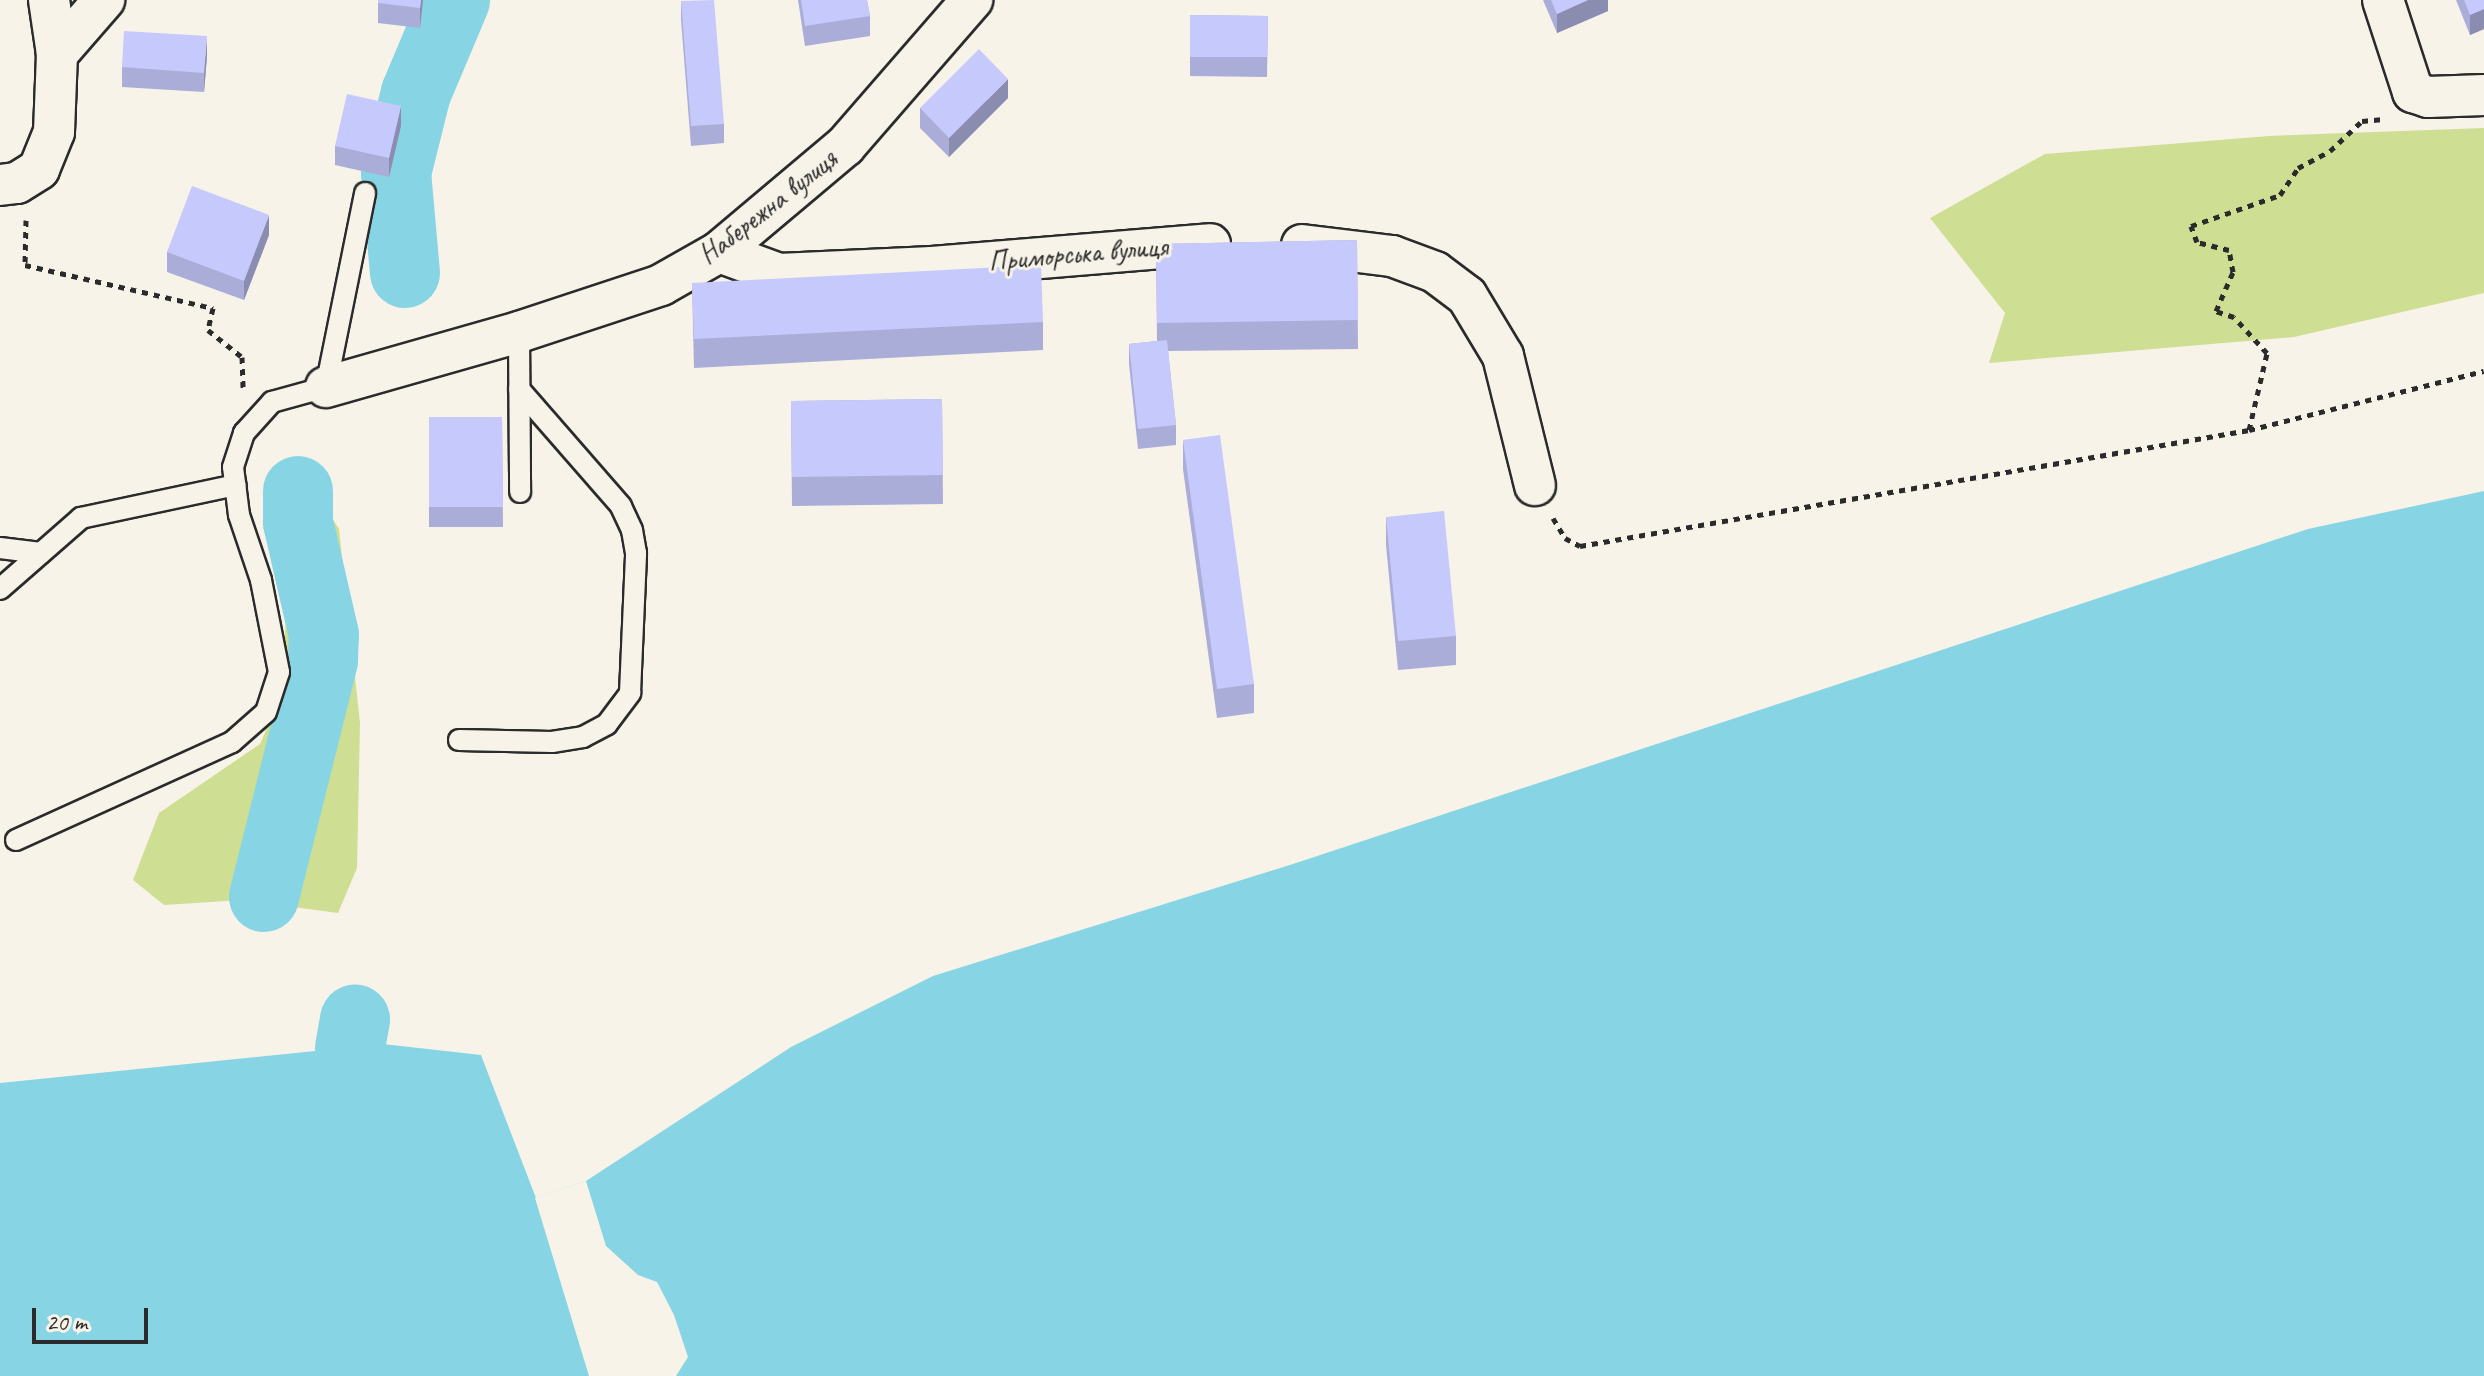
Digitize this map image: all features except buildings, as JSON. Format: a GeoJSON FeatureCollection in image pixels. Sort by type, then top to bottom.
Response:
{"type":"FeatureCollection","features":[{"type":"Feature","properties":{"kind":"street"},"geometry":{"type":"LineString","coordinates":[[19,179],[54,132],[57,54],[49,0]]}},
{"type":"Feature","properties":{"kind":"street"},"geometry":{"type":"LineString","coordinates":[[57,54],[104,0]]}},
{"type":"Feature","properties":{"kind":"street","name":"Набережна вулиця"},"geometry":{"type":"LineString","coordinates":[[326,387],[519,332],[661,285],[719,252],[845,146],[972,0]]}},
{"type":"Feature","properties":{"kind":"street"},"geometry":{"type":"LineString","coordinates":[[2383,0],[2413,92],[2428,97],[2484,95]]}},
{"type":"Feature","properties":{"kind":"street","name":"Приморська вулиця"},"geometry":{"type":"LineString","coordinates":[[719,252],[779,274],[1251,243],[1339,247],[1392,256],[1435,272],[1467,296],[1503,356],[1535,485]]}},
{"type":"Feature","properties":{"kind":"lane"},"geometry":{"type":"LineString","coordinates":[[16,840],[232,742],[266,712],[279,672],[233,467],[244,433],[272,402],[326,387],[365,193]]}},
{"type":"Feature","properties":{"kind":"lane"},"geometry":{"type":"LineString","coordinates":[[519,332],[520,492]]}},
{"type":"Feature","properties":{"kind":"lane"},"geometry":{"type":"LineString","coordinates":[[459,740],[552,742],[583,737],[614,718],[630,693],[636,553],[632,530],[621,506],[519,389]]}},
{"type":"Feature","properties":{"kind":"lane"},"geometry":{"type":"LineString","coordinates":[[0,589],[81,518],[236,485]]}},
{"type":"Feature","properties":{"kind":"lane"},"geometry":{"type":"LineString","coordinates":[[0,548],[41,553]]}},
{"type":"Feature","properties":{"kind":"path"},"geometry":{"type":"LineString","coordinates":[[2249,430],[2267,353],[2234,317],[2216,311],[2233,272],[2229,250],[2197,242],[2191,226],[2280,195],[2298,168],[2330,151],[2362,121],[2398,118]]}},
{"type":"Feature","properties":{"kind":"path"},"geometry":{"type":"LineString","coordinates":[[19,179],[26,203],[25,265],[213,308],[208,330],[242,357],[244,433]]}},
{"type":"Feature","properties":{"kind":"path"},"geometry":{"type":"LineString","coordinates":[[1535,485],[1565,538],[1580,546],[2249,430],[2484,371]]}},
{"type":"Feature","properties":{"kind":"green space"},"geometry":{"type":"Polygon","coordinates":[[[2484,128],[2484,293],[2294,337],[1989,363],[2005,313],[1930,218],[2045,154],[2269,136],[2484,128]]]}},
{"type":"Feature","properties":{"kind":"green space"},"geometry":{"type":"Polygon","coordinates":[[[279,483],[313,489],[339,529],[360,723],[357,868],[338,913],[241,900],[164,905],[133,880],[159,813],[260,744],[281,696],[287,603],[267,499],[279,483]]]}},
{"type":"Feature","properties":{"kind":"water"},"geometry":{"type":"Polygon","coordinates":[[[2484,491],[2484,1376],[0,1376],[0,1083],[383,1044],[481,1055],[536,1198],[586,1181],[791,1047],[933,976],[1293,864],[2308,529],[2484,491]]]}},
{"type":"Feature","properties":{"kind":"pier"},"geometry":{"type":"Polygon","coordinates":[[[586,1181],[606,1246],[638,1275],[657,1282],[674,1315],[688,1357],[676,1376],[589,1376],[535,1198],[586,1181]]]}},
{"type":"Feature","properties":{"kind":"waterway"},"geometry":{"type":"LineString","coordinates":[[405,273],[396,173],[416,93],[455,0]]}},
{"type":"Feature","properties":{"kind":"waterway"},"geometry":{"type":"LineString","coordinates":[[264,897],[323,660],[324,635],[298,522],[298,491]]}},
{"type":"Feature","properties":{"kind":"waterway"},"geometry":{"type":"LineString","coordinates":[[350,1048],[355,1019]]}}]}
